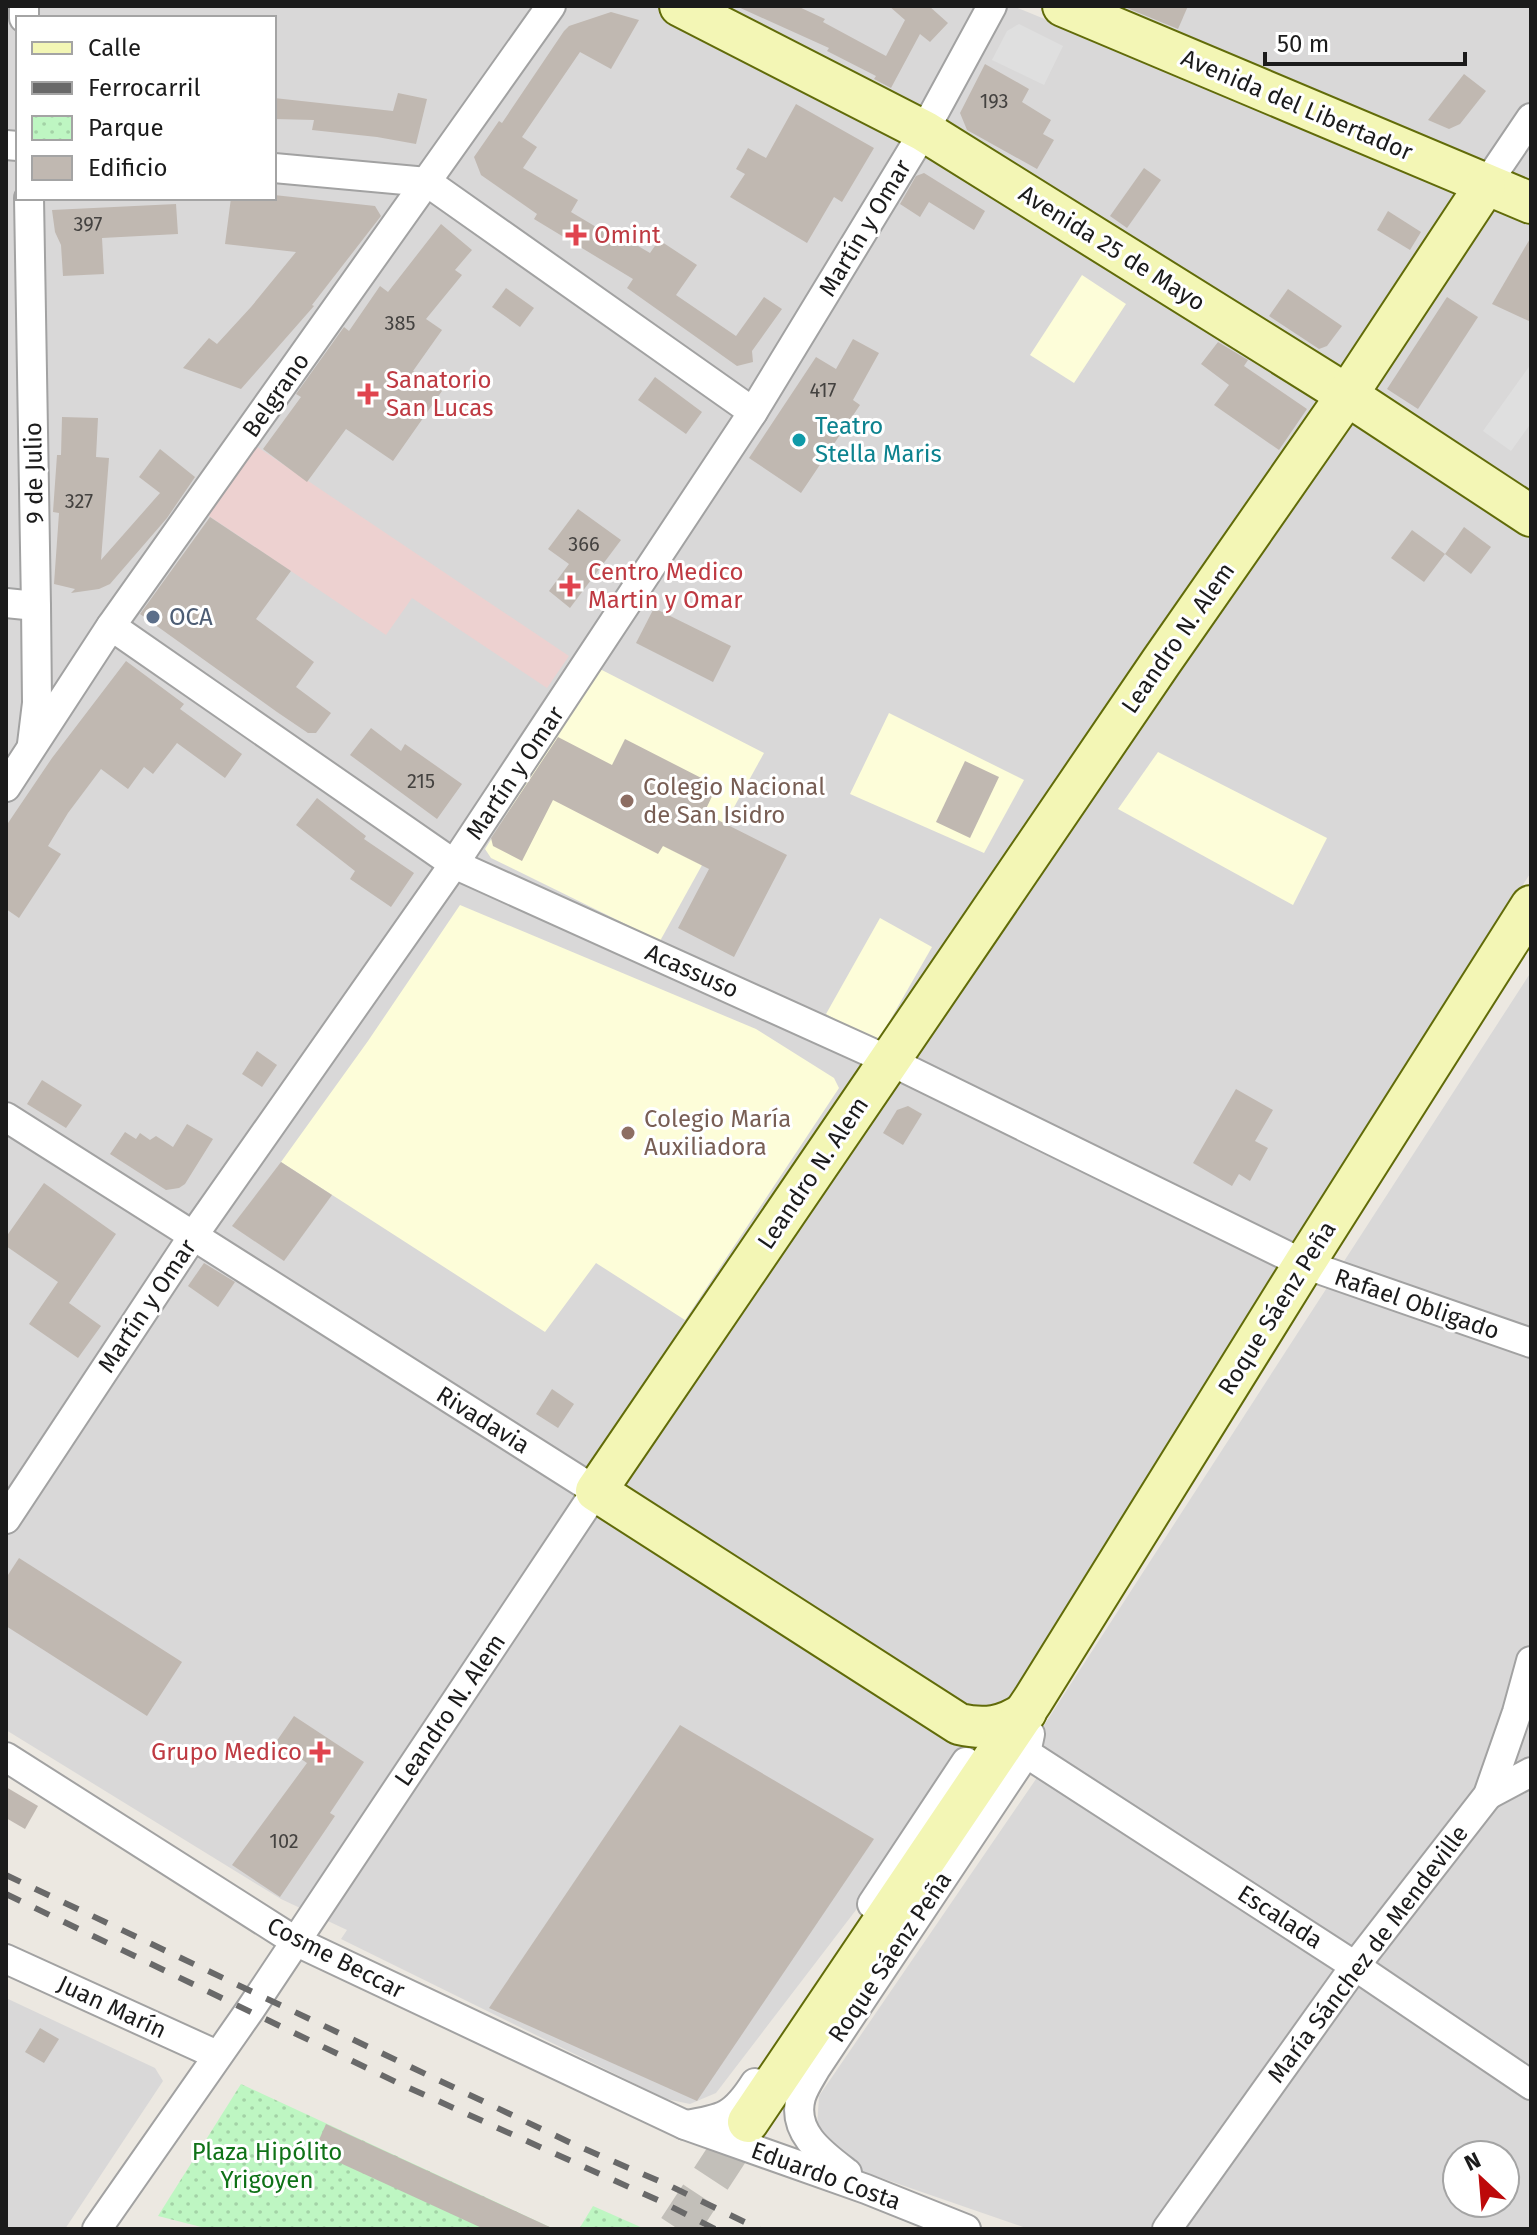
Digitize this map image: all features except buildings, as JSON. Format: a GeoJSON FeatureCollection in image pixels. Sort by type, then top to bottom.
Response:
{"type":"FeatureCollection","features":[{"type":"Feature","properties":{"kind":"main road","name":"Avenida 25 de Mayo"},"geometry":{"type":"LineString","coordinates":[[680,6],[924,131],[1347,395],[1531,516]]}},
{"type":"Feature","properties":{"kind":"main road","name":"Avenida del Libertador"},"geometry":{"type":"LineString","coordinates":[[1063,6],[1531,203]]}},
{"type":"Feature","properties":{"kind":"main road","name":"Leandro N. Alem"},"geometry":{"type":"LineString","coordinates":[[596,1491],[1161,662],[1347,395],[1485,186]]}},
{"type":"Feature","properties":{"kind":"main road","name":"Roque Sáenz Peña"},"geometry":{"type":"LineString","coordinates":[[748,2122],[1026,1712],[1531,906]]}},
{"type":"Feature","properties":{"kind":"main road","name":"Rivadavia"},"geometry":{"type":"LineString","coordinates":[[596,1491],[962,1743],[991,1728],[1010,1723],[1026,1712]]}},
{"type":"Feature","properties":{"kind":"main road"},"geometry":{"type":"LineString","coordinates":[[950,1822],[961,1790],[962,1743]]}},
{"type":"Feature","properties":{"kind":"street","name":"Belgrano"},"geometry":{"type":"LineString","coordinates":[[6,787],[111,626],[551,6]]}},
{"type":"Feature","properties":{"kind":"street","name":"Martín y Omar"},"geometry":{"type":"LineString","coordinates":[[6,1519],[193,1236],[454,864],[753,412],[924,131],[992,6]]}},
{"type":"Feature","properties":{"kind":"street","name":"Leandro N. Alem"},"geometry":{"type":"LineString","coordinates":[[1485,186],[1531,118]]}},
{"type":"Feature","properties":{"kind":"street"},"geometry":{"type":"LineString","coordinates":[[276,168],[427,182],[753,412]]}},
{"type":"Feature","properties":{"kind":"street","name":"9 de Julio"},"geometry":{"type":"LineString","coordinates":[[29,200],[37,703],[31,748]]}},
{"type":"Feature","properties":{"kind":"street"},"geometry":{"type":"LineString","coordinates":[[6,603],[36,606]]}},
{"type":"Feature","properties":{"kind":"street","name":"Acassuso"},"geometry":{"type":"LineString","coordinates":[[111,626],[454,864],[890,1061],[1304,1264]]}},
{"type":"Feature","properties":{"kind":"street","name":"Rivadavia"},"geometry":{"type":"LineString","coordinates":[[6,1117],[596,1491]]}},
{"type":"Feature","properties":{"kind":"street","name":"Rafael Obligado"},"geometry":{"type":"LineString","coordinates":[[1304,1264],[1531,1343]]}},
{"type":"Feature","properties":{"kind":"street","name":"Leandro N. Alem"},"geometry":{"type":"LineString","coordinates":[[97,2229],[295,1941],[596,1491]]}},
{"type":"Feature","properties":{"kind":"street","name":"María Sánchez de Mendeville"},"geometry":{"type":"LineString","coordinates":[[1167,2229],[1355,1966],[1488,1795],[1531,1661]]}},
{"type":"Feature","properties":{"kind":"street"},"geometry":{"type":"LineString","coordinates":[[1026,1712],[1030,1733],[1026,1753]]}},
{"type":"Feature","properties":{"kind":"street","name":"Roque Sáenz Peña"},"geometry":{"type":"LineString","coordinates":[[685,2125],[717,2120],[741,2106],[962,1743]]}},
{"type":"Feature","properties":{"kind":"street","name":"Roque Sáenz Peña"},"geometry":{"type":"LineString","coordinates":[[866,2189],[814,2148],[801,2125],[801,2097],[816,2068],[1026,1753]]}},
{"type":"Feature","properties":{"kind":"street","name":"Escalada"},"geometry":{"type":"LineString","coordinates":[[1026,1753],[1355,1966],[1531,2085]]}},
{"type":"Feature","properties":{"kind":"street","name":"Cosme Beccar"},"geometry":{"type":"LineString","coordinates":[[6,1757],[295,1941],[685,2125]]}},
{"type":"Feature","properties":{"kind":"street"},"geometry":{"type":"LineString","coordinates":[[1488,1795],[1531,1772]]}},
{"type":"Feature","properties":{"kind":"street","name":"Juan Marín"},"geometry":{"type":"LineString","coordinates":[[6,1959],[217,2055]]}},
{"type":"Feature","properties":{"kind":"street","name":"Eduardo Costa"},"geometry":{"type":"LineString","coordinates":[[685,2125],[866,2189],[966,2229]]}},
{"type":"Feature","properties":{"kind":"shaded area"},"geometry":{"type":"Polygon","coordinates":[[[6,6],[1013,6],[1531,219],[1531,872],[1009,1710],[716,2093],[690,2104],[666,2099],[341,1939],[347,1930],[281,1899],[6,1730],[6,6]]]}},
{"type":"Feature","properties":{"kind":"shaded area"},"geometry":{"type":"Polygon","coordinates":[[[1116,6],[1531,6],[1531,183],[1517,178],[1116,6]]]}},
{"type":"Feature","properties":{"kind":"shaded area"},"geometry":{"type":"Polygon","coordinates":[[[1019,24],[1063,46],[1044,85],[992,60],[1007,31],[1019,24]]]}},
{"type":"Feature","properties":{"kind":"shaded area"},"geometry":{"type":"Polygon","coordinates":[[[1082,275],[1126,304],[1074,383],[1030,355],[1082,275]]]}},
{"type":"Feature","properties":{"kind":"shaded area"},"geometry":{"type":"Polygon","coordinates":[[[1531,364],[1531,423],[1511,451],[1483,431],[1531,364]]]}},
{"type":"Feature","properties":{"kind":"shaded area"},"geometry":{"type":"Polygon","coordinates":[[[253,444],[569,656],[547,688],[412,598],[386,635],[206,514],[253,444]]]}},
{"type":"Feature","properties":{"kind":"shaded area","name":"Colegio Nacional de San Isidro"},"geometry":{"type":"Polygon","coordinates":[[[598,668],[764,753],[660,941],[491,858],[485,849],[598,668]]]}},
{"type":"Feature","properties":{"kind":"shaded area"},"geometry":{"type":"Polygon","coordinates":[[[889,713],[1024,780],[984,853],[850,794],[889,713]]]}},
{"type":"Feature","properties":{"kind":"shaded area"},"geometry":{"type":"Polygon","coordinates":[[[1158,752],[1327,838],[1293,905],[1118,809],[1158,752]]]}},
{"type":"Feature","properties":{"kind":"shaded area"},"geometry":{"type":"Polygon","coordinates":[[[460,905],[756,1029],[834,1078],[839,1088],[685,1320],[596,1263],[545,1332],[281,1162],[460,905]]]}},
{"type":"Feature","properties":{"kind":"shaded area"},"geometry":{"type":"Polygon","coordinates":[[[880,918],[932,947],[877,1043],[826,1014],[880,918]]]}},
{"type":"Feature","properties":{"kind":"shaded area"},"geometry":{"type":"Polygon","coordinates":[[[1531,972],[1531,2229],[1029,2229],[835,2162],[817,2128],[819,2096],[1036,1779],[1043,1727],[1531,972]]]}},
{"type":"Feature","properties":{"kind":"shaded area"},"geometry":{"type":"Polygon","coordinates":[[[6,1998],[155,2068],[163,2081],[65,2229],[6,2228],[6,1998]]]}},
{"type":"Feature","properties":{"kind":"green space","name":"Plaza Hipólito Yrigoyen"},"geometry":{"type":"Polygon","coordinates":[[[241,2084],[554,2229],[209,2229],[158,2216],[241,2084]]]}},
{"type":"Feature","properties":{"kind":"green space"},"geometry":{"type":"Polygon","coordinates":[[[593,2206],[645,2229],[579,2229],[593,2206]]]}},
{"type":"Feature","properties":{"kind":"tunnel"},"geometry":{"type":"LineString","coordinates":[[678,2229],[748,2122]]}},
{"type":"Feature","properties":{"kind":"railway"},"geometry":{"type":"LineString","coordinates":[[6,1875],[759,2229]]}},
{"type":"Feature","properties":{"kind":"railway"},"geometry":{"type":"LineString","coordinates":[[6,1894],[396,2082],[715,2229]]}},
{"type":"Feature","properties":{"kind":"place","name":"Omint"},"geometry":{"type":"Point","coordinates":[576,235]}},
{"type":"Feature","properties":{"kind":"place","name":"Sanatorio San Lucas"},"geometry":{"type":"Point","coordinates":[368,394]}},
{"type":"Feature","properties":{"kind":"place","name":"Teatro Stella Maris"},"geometry":{"type":"Point","coordinates":[799,440]}},
{"type":"Feature","properties":{"kind":"place","name":"Centro Medico Martin y Omar"},"geometry":{"type":"Point","coordinates":[570,586]}},
{"type":"Feature","properties":{"kind":"place","name":"OCA"},"geometry":{"type":"Point","coordinates":[153,617]}},
{"type":"Feature","properties":{"kind":"place","name":"Colegio Nacional de San Isidro"},"geometry":{"type":"Point","coordinates":[627,801]}},
{"type":"Feature","properties":{"kind":"place","name":"Colegio María Auxiliadora"},"geometry":{"type":"Point","coordinates":[628,1133]}},
{"type":"Feature","properties":{"kind":"place","name":"Grupo Medico"},"geometry":{"type":"Point","coordinates":[320,1752]}}]}
